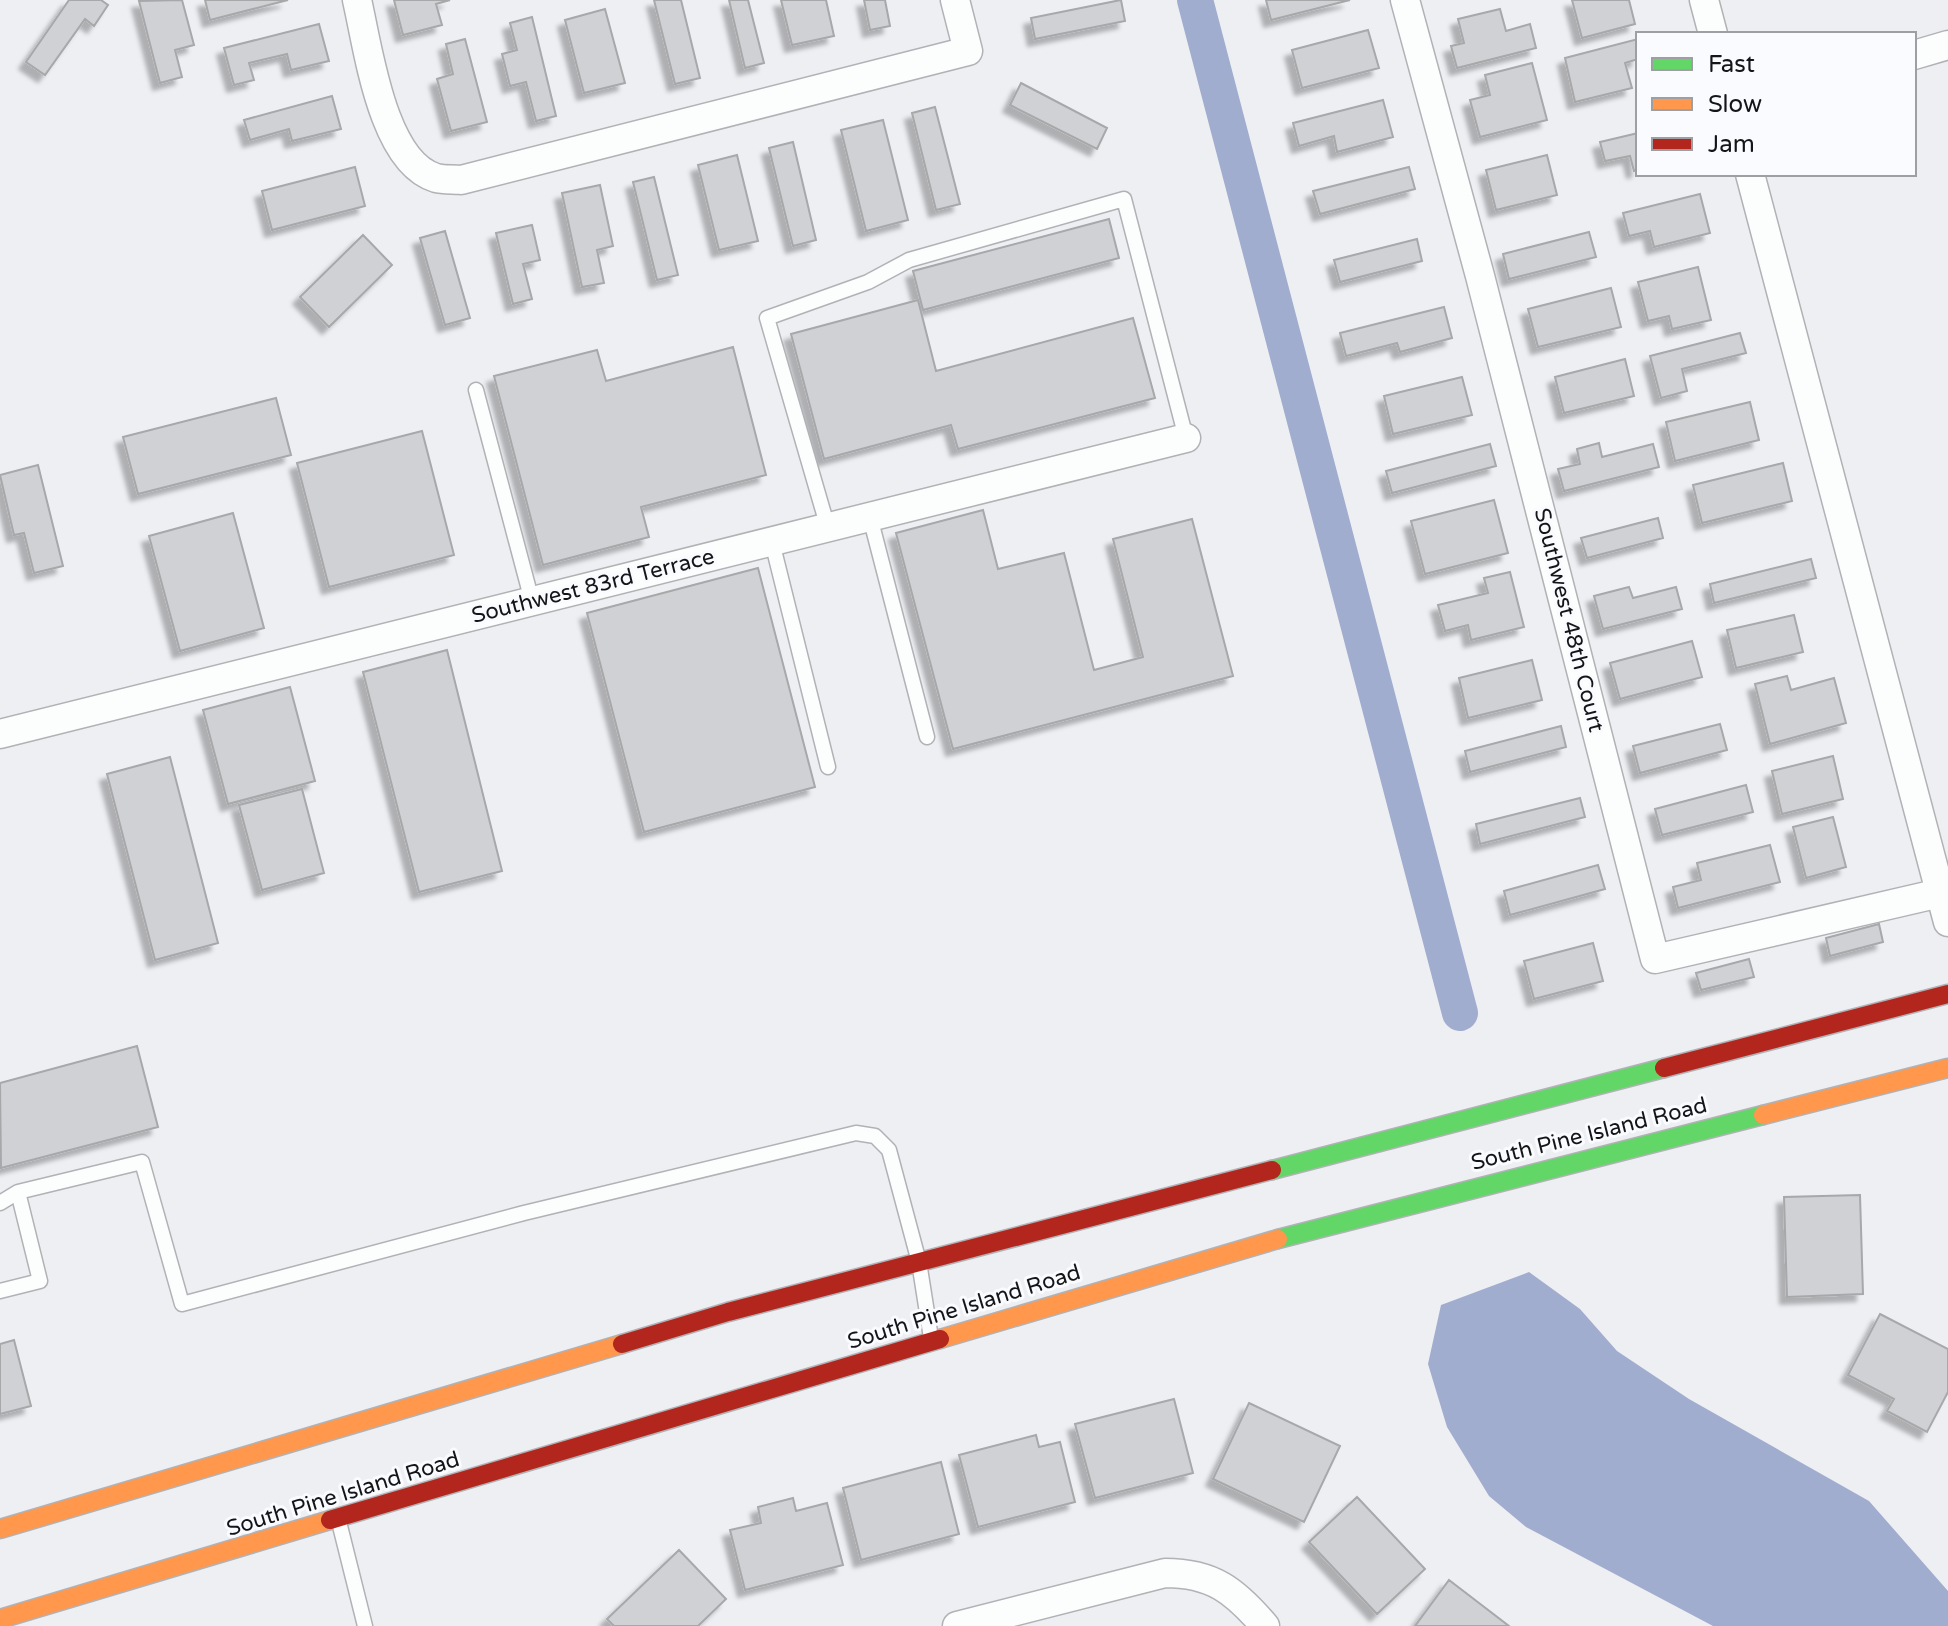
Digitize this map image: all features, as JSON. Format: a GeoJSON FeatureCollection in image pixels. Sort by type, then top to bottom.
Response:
{"type":"FeatureCollection","features":[{"type":"Feature","properties":{"kind":"main road","name":"South Pine Island Road"},"geometry":{"type":"LineString","coordinates":[[0,1529],[728,1312],[1948,994]]}},
{"type":"Feature","properties":{"kind":"main road","name":"South Pine Island Road"},"geometry":{"type":"LineString","coordinates":[[0,1619],[1260,1243],[1948,1068]]}},
{"type":"Feature","properties":{"kind":"street"},"geometry":{"type":"LineString","coordinates":[[357,0],[391,131],[409,159],[435,178],[461,180],[968,51],[955,0]]}},
{"type":"Feature","properties":{"kind":"street","name":"Southwest 48th Court"},"geometry":{"type":"LineString","coordinates":[[1405,0],[1480,276],[1655,959],[1940,893]]}},
{"type":"Feature","properties":{"kind":"street"},"geometry":{"type":"LineString","coordinates":[[1704,0],[1712,32]]}},
{"type":"Feature","properties":{"kind":"street"},"geometry":{"type":"LineString","coordinates":[[1916,54],[1948,45]]}},
{"type":"Feature","properties":{"kind":"street"},"geometry":{"type":"LineString","coordinates":[[1751,176],[1948,922]]}},
{"type":"Feature","properties":{"kind":"street","name":"Southwest 83rd Terrace"},"geometry":{"type":"LineString","coordinates":[[0,734],[1186,438]]}},
{"type":"Feature","properties":{"kind":"street"},"geometry":{"type":"LineString","coordinates":[[957,1626],[1165,1573],[1211,1578],[1234,1593],[1265,1626]]}},
{"type":"Feature","properties":{"kind":"lane"},"geometry":{"type":"LineString","coordinates":[[828,528],[767,318],[868,282],[909,260],[1124,199],[1186,438]]}},
{"type":"Feature","properties":{"kind":"lane"},"geometry":{"type":"LineString","coordinates":[[476,390],[532,601]]}},
{"type":"Feature","properties":{"kind":"lane"},"geometry":{"type":"LineString","coordinates":[[870,517],[927,737]]}},
{"type":"Feature","properties":{"kind":"lane"},"geometry":{"type":"LineString","coordinates":[[772,542],[828,767]]}},
{"type":"Feature","properties":{"kind":"lane"},"geometry":{"type":"LineString","coordinates":[[0,1203],[18,1192],[142,1162],[182,1304],[524,1213],[856,1133],[875,1136],[889,1150],[919,1262],[932,1342]]}},
{"type":"Feature","properties":{"kind":"lane"},"geometry":{"type":"LineString","coordinates":[[0,1291],[40,1281],[18,1192]]}},
{"type":"Feature","properties":{"kind":"lane"},"geometry":{"type":"LineString","coordinates":[[338,1520],[365,1626]]}},
{"type":"Feature","properties":{"kind":"water"},"geometry":{"type":"Polygon","coordinates":[[[1529,1272],[1580,1309],[1617,1351],[1689,1399],[1869,1501],[1948,1591],[1948,1626],[1713,1626],[1526,1527],[1489,1496],[1447,1427],[1428,1364],[1441,1305],[1529,1272]]]}},
{"type":"Feature","properties":{"kind":"building"},"geometry":{"type":"Polygon","coordinates":[[[69,0],[101,0],[108,5],[94,26],[85,19],[45,75],[26,62],[69,0]]]}},
{"type":"Feature","properties":{"kind":"building"},"geometry":{"type":"Polygon","coordinates":[[[182,0],[194,45],[175,50],[182,77],[160,83],[139,1],[182,0]]]}},
{"type":"Feature","properties":{"kind":"building"},"geometry":{"type":"Polygon","coordinates":[[[205,0],[288,0],[210,20],[205,0]]]}},
{"type":"Feature","properties":{"kind":"building"},"geometry":{"type":"Polygon","coordinates":[[[394,0],[450,0],[436,4],[442,25],[403,35],[394,0]]]}},
{"type":"Feature","properties":{"kind":"building"},"geometry":{"type":"Polygon","coordinates":[[[654,0],[681,0],[700,78],[675,84],[654,0]]]}},
{"type":"Feature","properties":{"kind":"building"},"geometry":{"type":"Polygon","coordinates":[[[729,0],[748,0],[764,63],[745,68],[729,0]]]}},
{"type":"Feature","properties":{"kind":"building"},"geometry":{"type":"Polygon","coordinates":[[[781,0],[826,0],[834,36],[792,45],[781,0]]]}},
{"type":"Feature","properties":{"kind":"building"},"geometry":{"type":"Polygon","coordinates":[[[864,0],[885,0],[890,26],[870,30],[864,0]]]}},
{"type":"Feature","properties":{"kind":"building"},"geometry":{"type":"Polygon","coordinates":[[[1121,0],[1125,21],[1035,39],[1031,18],[1121,0]]]}},
{"type":"Feature","properties":{"kind":"building"},"geometry":{"type":"Polygon","coordinates":[[[1266,0],[1350,0],[1271,20],[1266,0]]]}},
{"type":"Feature","properties":{"kind":"building"},"geometry":{"type":"Polygon","coordinates":[[[1572,0],[1629,0],[1635,24],[1582,38],[1572,0]]]}},
{"type":"Feature","properties":{"kind":"building"},"geometry":{"type":"Polygon","coordinates":[[[605,9],[625,83],[584,93],[565,20],[605,9]]]}},
{"type":"Feature","properties":{"kind":"building"},"geometry":{"type":"Polygon","coordinates":[[[1500,9],[1506,31],[1530,24],[1536,48],[1457,68],[1451,46],[1464,43],[1458,19],[1500,9]]]}},
{"type":"Feature","properties":{"kind":"building"},"geometry":{"type":"Polygon","coordinates":[[[532,17],[556,116],[536,121],[526,82],[510,86],[502,54],[517,50],[510,23],[532,17]]]}},
{"type":"Feature","properties":{"kind":"building"},"geometry":{"type":"Polygon","coordinates":[[[319,24],[329,61],[291,70],[287,54],[249,63],[254,80],[234,85],[224,48],[319,24]]]}},
{"type":"Feature","properties":{"kind":"building"},"geometry":{"type":"Polygon","coordinates":[[[1368,30],[1379,68],[1302,88],[1292,50],[1368,30]]]}},
{"type":"Feature","properties":{"kind":"building"},"geometry":{"type":"Polygon","coordinates":[[[465,39],[487,122],[451,131],[437,79],[453,74],[446,44],[465,39]]]}},
{"type":"Feature","properties":{"kind":"building"},"geometry":{"type":"Polygon","coordinates":[[[1636,40],[1636,60],[1625,63],[1632,88],[1575,102],[1565,58],[1636,40]]]}},
{"type":"Feature","properties":{"kind":"building"},"geometry":{"type":"Polygon","coordinates":[[[1532,63],[1547,120],[1480,137],[1470,100],[1490,95],[1485,75],[1532,63]]]}},
{"type":"Feature","properties":{"kind":"building"},"geometry":{"type":"Polygon","coordinates":[[[1021,83],[1107,128],[1097,149],[1010,105],[1021,83]]]}},
{"type":"Feature","properties":{"kind":"building"},"geometry":{"type":"Polygon","coordinates":[[[332,96],[341,129],[292,141],[289,129],[250,140],[244,120],[332,96]]]}},
{"type":"Feature","properties":{"kind":"building"},"geometry":{"type":"Polygon","coordinates":[[[1383,100],[1393,137],[1337,152],[1334,136],[1299,146],[1293,123],[1383,100]]]}},
{"type":"Feature","properties":{"kind":"building"},"geometry":{"type":"Polygon","coordinates":[[[935,107],[960,204],[936,210],[912,113],[935,107]]]}},
{"type":"Feature","properties":{"kind":"building"},"geometry":{"type":"Polygon","coordinates":[[[883,120],[908,220],[866,231],[841,130],[883,120]]]}},
{"type":"Feature","properties":{"kind":"building"},"geometry":{"type":"Polygon","coordinates":[[[1636,133],[1636,170],[1630,156],[1605,161],[1600,142],[1636,133]]]}},
{"type":"Feature","properties":{"kind":"building"},"geometry":{"type":"Polygon","coordinates":[[[793,142],[816,240],[793,246],[769,148],[793,142]]]}},
{"type":"Feature","properties":{"kind":"building"},"geometry":{"type":"Polygon","coordinates":[[[737,155],[758,241],[719,250],[698,165],[737,155]]]}},
{"type":"Feature","properties":{"kind":"building"},"geometry":{"type":"Polygon","coordinates":[[[1547,155],[1557,195],[1496,210],[1486,170],[1547,155]]]}},
{"type":"Feature","properties":{"kind":"building"},"geometry":{"type":"Polygon","coordinates":[[[355,167],[365,206],[272,230],[262,191],[355,167]]]}},
{"type":"Feature","properties":{"kind":"building"},"geometry":{"type":"Polygon","coordinates":[[[1409,167],[1415,189],[1320,214],[1313,191],[1409,167]]]}},
{"type":"Feature","properties":{"kind":"building"},"geometry":{"type":"Polygon","coordinates":[[[654,177],[678,275],[657,280],[633,182],[654,177]]]}},
{"type":"Feature","properties":{"kind":"building"},"geometry":{"type":"Polygon","coordinates":[[[600,185],[613,246],[597,250],[604,283],[582,287],[562,193],[600,185]]]}},
{"type":"Feature","properties":{"kind":"building"},"geometry":{"type":"Polygon","coordinates":[[[1700,194],[1710,233],[1654,247],[1650,231],[1629,236],[1623,213],[1700,194]]]}},
{"type":"Feature","properties":{"kind":"building"},"geometry":{"type":"Polygon","coordinates":[[[1109,219],[1119,258],[923,310],[913,271],[1109,219]]]}},
{"type":"Feature","properties":{"kind":"building"},"geometry":{"type":"Polygon","coordinates":[[[532,225],[540,260],[523,264],[532,299],[513,304],[496,233],[532,225]]]}},
{"type":"Feature","properties":{"kind":"building"},"geometry":{"type":"Polygon","coordinates":[[[445,231],[470,318],[445,325],[420,238],[445,231]]]}},
{"type":"Feature","properties":{"kind":"building"},"geometry":{"type":"Polygon","coordinates":[[[1589,232],[1596,257],[1509,279],[1503,254],[1589,232]]]}},
{"type":"Feature","properties":{"kind":"building"},"geometry":{"type":"Polygon","coordinates":[[[363,235],[392,265],[329,327],[300,297],[363,235]]]}},
{"type":"Feature","properties":{"kind":"building"},"geometry":{"type":"Polygon","coordinates":[[[1417,239],[1422,261],[1340,282],[1334,260],[1417,239]]]}},
{"type":"Feature","properties":{"kind":"building"},"geometry":{"type":"Polygon","coordinates":[[[1698,267],[1711,320],[1672,329],[1669,316],[1648,321],[1638,282],[1698,267]]]}},
{"type":"Feature","properties":{"kind":"building"},"geometry":{"type":"Polygon","coordinates":[[[1611,288],[1621,327],[1538,347],[1528,309],[1611,288]]]}},
{"type":"Feature","properties":{"kind":"building"},"geometry":{"type":"Polygon","coordinates":[[[918,300],[936,371],[1133,318],[1155,398],[958,449],[951,425],[824,459],[791,334],[918,300]]]}},
{"type":"Feature","properties":{"kind":"building"},"geometry":{"type":"Polygon","coordinates":[[[1444,307],[1452,338],[1400,352],[1397,343],[1346,356],[1340,333],[1444,307]]]}},
{"type":"Feature","properties":{"kind":"building"},"geometry":{"type":"Polygon","coordinates":[[[1740,333],[1746,353],[1682,369],[1687,391],[1661,398],[1650,356],[1740,333]]]}},
{"type":"Feature","properties":{"kind":"building"},"geometry":{"type":"Polygon","coordinates":[[[733,347],[766,475],[641,507],[649,537],[543,565],[494,376],[597,350],[606,381],[733,347]]]}},
{"type":"Feature","properties":{"kind":"building"},"geometry":{"type":"Polygon","coordinates":[[[1625,359],[1634,396],[1564,413],[1555,377],[1625,359]]]}},
{"type":"Feature","properties":{"kind":"building"},"geometry":{"type":"Polygon","coordinates":[[[1462,377],[1472,415],[1393,434],[1384,396],[1462,377]]]}},
{"type":"Feature","properties":{"kind":"building"},"geometry":{"type":"Polygon","coordinates":[[[276,398],[291,455],[138,494],[123,437],[276,398]]]}},
{"type":"Feature","properties":{"kind":"building"},"geometry":{"type":"Polygon","coordinates":[[[1750,402],[1759,440],[1675,461],[1666,422],[1750,402]]]}},
{"type":"Feature","properties":{"kind":"building"},"geometry":{"type":"Polygon","coordinates":[[[422,431],[454,555],[329,587],[297,463],[422,431]]]}},
{"type":"Feature","properties":{"kind":"building"},"geometry":{"type":"Polygon","coordinates":[[[1599,443],[1602,457],[1653,444],[1659,467],[1564,491],[1558,469],[1580,464],[1577,449],[1599,443]]]}},
{"type":"Feature","properties":{"kind":"building"},"geometry":{"type":"Polygon","coordinates":[[[1490,444],[1496,466],[1392,493],[1386,471],[1490,444]]]}},
{"type":"Feature","properties":{"kind":"building"},"geometry":{"type":"Polygon","coordinates":[[[1783,463],[1792,501],[1702,523],[1693,485],[1783,463]]]}},
{"type":"Feature","properties":{"kind":"building"},"geometry":{"type":"Polygon","coordinates":[[[38,465],[63,566],[34,573],[24,533],[14,535],[0,475],[38,465]]]}},
{"type":"Feature","properties":{"kind":"building"},"geometry":{"type":"Polygon","coordinates":[[[1494,500],[1508,553],[1425,574],[1411,521],[1494,500]]]}},
{"type":"Feature","properties":{"kind":"building"},"geometry":{"type":"Polygon","coordinates":[[[983,510],[998,569],[1064,553],[1094,670],[1143,657],[1113,539],[1192,519],[1233,676],[953,749],[896,533],[983,510]]]}},
{"type":"Feature","properties":{"kind":"building"},"geometry":{"type":"Polygon","coordinates":[[[233,513],[264,628],[180,651],[149,536],[233,513]]]}},
{"type":"Feature","properties":{"kind":"building"},"geometry":{"type":"Polygon","coordinates":[[[1658,518],[1663,538],[1587,558],[1581,538],[1658,518]]]}},
{"type":"Feature","properties":{"kind":"building"},"geometry":{"type":"Polygon","coordinates":[[[1811,559],[1816,578],[1714,603],[1710,584],[1811,559]]]}},
{"type":"Feature","properties":{"kind":"building"},"geometry":{"type":"Polygon","coordinates":[[[758,568],[815,787],[644,832],[587,613],[758,568]]]}},
{"type":"Feature","properties":{"kind":"building"},"geometry":{"type":"Polygon","coordinates":[[[1510,572],[1524,627],[1471,640],[1468,625],[1445,631],[1438,605],[1488,593],[1484,578],[1510,572]]]}},
{"type":"Feature","properties":{"kind":"building"},"geometry":{"type":"Polygon","coordinates":[[[1629,587],[1633,598],[1676,587],[1682,609],[1603,629],[1594,596],[1629,587]]]}},
{"type":"Feature","properties":{"kind":"building"},"geometry":{"type":"Polygon","coordinates":[[[1794,615],[1803,652],[1736,668],[1727,630],[1794,615]]]}},
{"type":"Feature","properties":{"kind":"building"},"geometry":{"type":"Polygon","coordinates":[[[1692,641],[1702,677],[1620,699],[1610,663],[1692,641]]]}},
{"type":"Feature","properties":{"kind":"building"},"geometry":{"type":"Polygon","coordinates":[[[447,650],[502,871],[419,892],[363,672],[447,650]]]}},
{"type":"Feature","properties":{"kind":"building"},"geometry":{"type":"Polygon","coordinates":[[[1532,660],[1542,700],[1468,718],[1459,678],[1532,660]]]}},
{"type":"Feature","properties":{"kind":"building"},"geometry":{"type":"Polygon","coordinates":[[[1787,676],[1791,690],[1834,678],[1846,723],[1770,744],[1755,684],[1787,676]]]}},
{"type":"Feature","properties":{"kind":"building"},"geometry":{"type":"Polygon","coordinates":[[[290,687],[315,781],[228,804],[203,710],[290,687]]]}},
{"type":"Feature","properties":{"kind":"building"},"geometry":{"type":"Polygon","coordinates":[[[1720,724],[1727,750],[1640,773],[1633,746],[1720,724]]]}},
{"type":"Feature","properties":{"kind":"building"},"geometry":{"type":"Polygon","coordinates":[[[1561,726],[1566,747],[1470,772],[1465,751],[1561,726]]]}},
{"type":"Feature","properties":{"kind":"building"},"geometry":{"type":"Polygon","coordinates":[[[1833,756],[1843,799],[1782,814],[1772,771],[1833,756]]]}},
{"type":"Feature","properties":{"kind":"building"},"geometry":{"type":"Polygon","coordinates":[[[170,757],[218,943],[155,960],[107,774],[170,757]]]}},
{"type":"Feature","properties":{"kind":"building"},"geometry":{"type":"Polygon","coordinates":[[[1746,785],[1753,812],[1662,835],[1655,809],[1746,785]]]}},
{"type":"Feature","properties":{"kind":"building"},"geometry":{"type":"Polygon","coordinates":[[[302,789],[324,873],[262,890],[239,805],[302,789]]]}},
{"type":"Feature","properties":{"kind":"building"},"geometry":{"type":"Polygon","coordinates":[[[1580,798],[1585,817],[1480,844],[1476,824],[1580,798]]]}},
{"type":"Feature","properties":{"kind":"building"},"geometry":{"type":"Polygon","coordinates":[[[1833,817],[1846,867],[1806,878],[1793,827],[1833,817]]]}},
{"type":"Feature","properties":{"kind":"building"},"geometry":{"type":"Polygon","coordinates":[[[1770,845],[1780,882],[1678,908],[1673,887],[1701,880],[1697,863],[1770,845]]]}},
{"type":"Feature","properties":{"kind":"building"},"geometry":{"type":"Polygon","coordinates":[[[1598,865],[1605,889],[1510,915],[1504,891],[1598,865]]]}},
{"type":"Feature","properties":{"kind":"building"},"geometry":{"type":"Polygon","coordinates":[[[1879,924],[1883,942],[1830,956],[1826,938],[1879,924]]]}},
{"type":"Feature","properties":{"kind":"building"},"geometry":{"type":"Polygon","coordinates":[[[1593,943],[1603,981],[1534,999],[1524,961],[1593,943]]]}},
{"type":"Feature","properties":{"kind":"building"},"geometry":{"type":"Polygon","coordinates":[[[1749,959],[1754,977],[1701,990],[1696,973],[1749,959]]]}},
{"type":"Feature","properties":{"kind":"building"},"geometry":{"type":"Polygon","coordinates":[[[137,1046],[158,1127],[1,1168],[0,1083],[137,1046]]]}},
{"type":"Feature","properties":{"kind":"building"},"geometry":{"type":"Polygon","coordinates":[[[1860,1195],[1863,1294],[1787,1297],[1784,1197],[1860,1195]]]}},
{"type":"Feature","properties":{"kind":"building"},"geometry":{"type":"Polygon","coordinates":[[[1880,1314],[1948,1349],[1948,1392],[1927,1432],[1887,1411],[1894,1399],[1848,1375],[1880,1314]]]}},
{"type":"Feature","properties":{"kind":"building"},"geometry":{"type":"Polygon","coordinates":[[[14,1340],[31,1406],[0,1414],[0,1344],[14,1340]]]}},
{"type":"Feature","properties":{"kind":"building"},"geometry":{"type":"Polygon","coordinates":[[[1174,1399],[1193,1473],[1095,1498],[1075,1424],[1174,1399]]]}},
{"type":"Feature","properties":{"kind":"building"},"geometry":{"type":"Polygon","coordinates":[[[1249,1403],[1340,1446],[1304,1522],[1213,1479],[1249,1403]]]}},
{"type":"Feature","properties":{"kind":"building"},"geometry":{"type":"Polygon","coordinates":[[[1036,1435],[1039,1447],[1060,1442],[1075,1502],[978,1527],[959,1455],[1036,1435]]]}},
{"type":"Feature","properties":{"kind":"building"},"geometry":{"type":"Polygon","coordinates":[[[941,1462],[959,1534],[861,1560],[843,1488],[941,1462]]]}},
{"type":"Feature","properties":{"kind":"building"},"geometry":{"type":"Polygon","coordinates":[[[1357,1497],[1425,1569],[1377,1614],[1309,1542],[1357,1497]]]}},
{"type":"Feature","properties":{"kind":"building"},"geometry":{"type":"Polygon","coordinates":[[[793,1498],[796,1511],[827,1503],[843,1565],[745,1590],[730,1530],[761,1523],[758,1507],[793,1498]]]}},
{"type":"Feature","properties":{"kind":"building"},"geometry":{"type":"Polygon","coordinates":[[[679,1550],[726,1599],[698,1626],[614,1626],[607,1619],[679,1550]]]}},
{"type":"Feature","properties":{"kind":"building"},"geometry":{"type":"Polygon","coordinates":[[[1449,1580],[1509,1626],[1415,1626],[1449,1580]]]}},
{"type":"Feature","properties":{"kind":"waterway"},"geometry":{"type":"LineString","coordinates":[[1195,0],[1460,1013]]}},
{"type":"Feature","properties":{"kind":"traffic: fast"},"geometry":{"type":"LineString","coordinates":[[1272,1170],[1664,1068]]}},
{"type":"Feature","properties":{"kind":"traffic: fast"},"geometry":{"type":"LineString","coordinates":[[1278,1239],[1763,1115]]}},
{"type":"Feature","properties":{"kind":"traffic: slow"},"geometry":{"type":"LineString","coordinates":[[1763,1115],[1948,1068]]}},
{"type":"Feature","properties":{"kind":"traffic: slow"},"geometry":{"type":"LineString","coordinates":[[940,1339],[1278,1239]]}},
{"type":"Feature","properties":{"kind":"traffic: slow"},"geometry":{"type":"LineString","coordinates":[[0,1529],[622,1344]]}},
{"type":"Feature","properties":{"kind":"traffic: slow"},"geometry":{"type":"LineString","coordinates":[[0,1619],[330,1520]]}},
{"type":"Feature","properties":{"kind":"traffic: jam"},"geometry":{"type":"LineString","coordinates":[[1664,1068],[1948,994]]}},
{"type":"Feature","properties":{"kind":"traffic: jam"},"geometry":{"type":"LineString","coordinates":[[622,1344],[728,1312],[1272,1170]]}},
{"type":"Feature","properties":{"kind":"traffic: jam"},"geometry":{"type":"LineString","coordinates":[[330,1520],[940,1339]]}}]}
